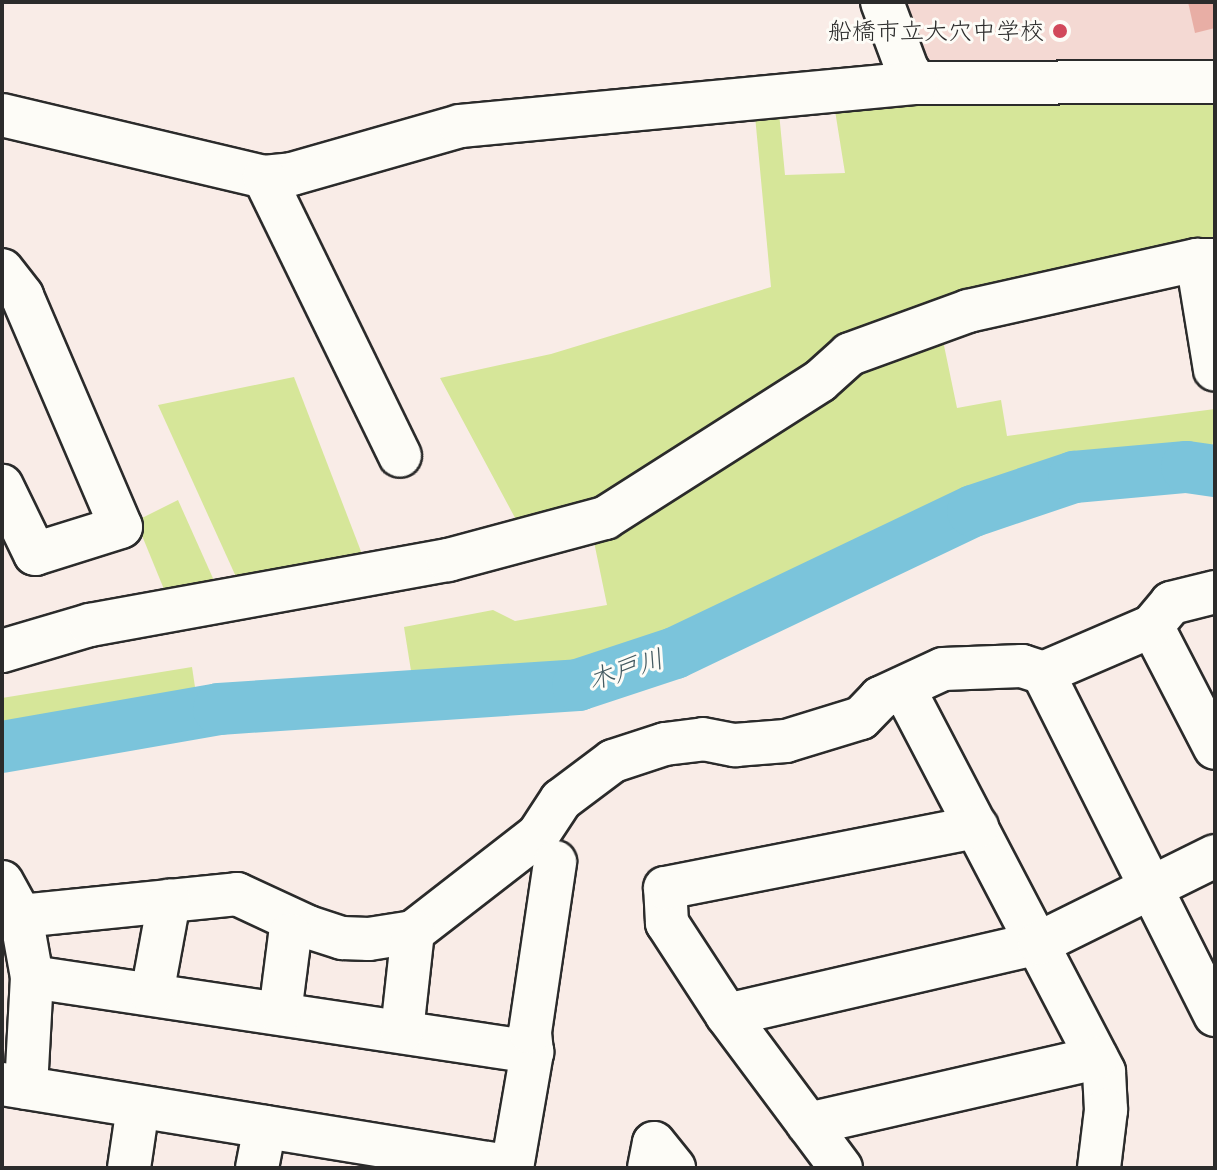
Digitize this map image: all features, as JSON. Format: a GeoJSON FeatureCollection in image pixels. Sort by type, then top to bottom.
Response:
{"type":"FeatureCollection","features":[{"type":"Feature","properties":{"kind":"street"},"geometry":{"type":"LineString","coordinates":[[882,2],[907,69],[917,83]]}},
{"type":"Feature","properties":{"kind":"street"},"geometry":{"type":"LineString","coordinates":[[2,115],[264,177],[292,174],[460,126],[917,83],[1215,82]]}},
{"type":"Feature","properties":{"kind":"street"},"geometry":{"type":"LineString","coordinates":[[264,177],[400,456]]}},
{"type":"Feature","properties":{"kind":"street"},"geometry":{"type":"LineString","coordinates":[[2,651],[90,625],[448,560],[605,518],[820,381],[850,354],[968,311],[1206,260],[1215,370]]}},
{"type":"Feature","properties":{"kind":"street"},"geometry":{"type":"LineString","coordinates":[[2,486],[35,554],[121,527],[9,290]]}},
{"type":"Feature","properties":{"kind":"street"},"geometry":{"type":"LineString","coordinates":[[555,862],[530,1032],[532,1052],[512,1167],[387,1158],[265,1127],[14,1086],[32,977],[11,899],[169,901],[237,894],[342,938],[369,939],[413,932],[538,835],[561,800],[613,761],[665,744],[703,739],[735,745],[786,741],[861,718],[880,698],[943,669],[1022,666],[1043,673],[1152,626],[1171,603],[1215,592]]}},
{"type":"Feature","properties":{"kind":"street"},"geometry":{"type":"LineString","coordinates":[[1152,626],[1215,748]]}},
{"type":"Feature","properties":{"kind":"street"},"geometry":{"type":"LineString","coordinates":[[1043,673],[1215,1015]]}},
{"type":"Feature","properties":{"kind":"street"},"geometry":{"type":"LineString","coordinates":[[904,689],[1104,1072],[1106,1110],[1099,1168]]}},
{"type":"Feature","properties":{"kind":"street"},"geometry":{"type":"LineString","coordinates":[[841,1168],[727,1015],[667,923],[665,888],[977,827]]}},
{"type":"Feature","properties":{"kind":"street"},"geometry":{"type":"LineString","coordinates":[[727,1015],[1039,943],[1215,856]]}},
{"type":"Feature","properties":{"kind":"street"},"geometry":{"type":"LineString","coordinates":[[152,994],[169,901]]}},
{"type":"Feature","properties":{"kind":"street"},"geometry":{"type":"LineString","coordinates":[[402,1031],[413,932]]}},
{"type":"Feature","properties":{"kind":"street"},"geometry":{"type":"LineString","coordinates":[[280,1013],[290,935]]}},
{"type":"Feature","properties":{"kind":"street"},"geometry":{"type":"LineString","coordinates":[[32,977],[532,1052]]}},
{"type":"Feature","properties":{"kind":"street"},"geometry":{"type":"LineString","coordinates":[[808,1124],[1097,1058]]}},
{"type":"Feature","properties":{"kind":"street"},"geometry":{"type":"LineString","coordinates":[[129,1168],[138,1107]]}},
{"type":"Feature","properties":{"kind":"street"},"geometry":{"type":"LineString","coordinates":[[257,1168],[265,1127]]}},
{"type":"Feature","properties":{"kind":"street"},"geometry":{"type":"LineString","coordinates":[[649,1168],[654,1143],[674,1168]]}},
{"type":"Feature","properties":{"kind":"shaded area","name":"船橋市立大穴中学校"},"geometry":{"type":"Polygon","coordinates":[[[894,2],[1215,2],[1215,72],[927,76],[894,2]]]}},
{"type":"Feature","properties":{"kind":"green space"},"geometry":{"type":"Polygon","coordinates":[[[1215,94],[1215,245],[966,303],[604,502],[521,529],[440,378],[551,354],[771,287],[754,105],[778,102],[785,175],[845,173],[833,98],[1215,94]]]}},
{"type":"Feature","properties":{"kind":"green space"},"geometry":{"type":"Polygon","coordinates":[[[941,331],[957,408],[1001,400],[1007,436],[1215,409],[1212,454],[1075,459],[857,550],[688,629],[570,670],[412,677],[404,627],[493,610],[515,621],[607,605],[593,537],[825,386],[941,331]]]}},
{"type":"Feature","properties":{"kind":"green space"},"geometry":{"type":"Polygon","coordinates":[[[294,377],[367,567],[242,590],[158,405],[294,377]]]}},
{"type":"Feature","properties":{"kind":"green space"},"geometry":{"type":"Polygon","coordinates":[[[178,500],[216,585],[168,599],[136,521],[178,500]]]}},
{"type":"Feature","properties":{"kind":"green space"},"geometry":{"type":"Polygon","coordinates":[[[192,667],[198,707],[2,736],[2,698],[192,667]]]}},
{"type":"Feature","properties":{"kind":"building"},"geometry":{"type":"Polygon","coordinates":[[[1188,2],[1215,2],[1215,28],[1195,33],[1188,2]]]}},
{"type":"Feature","properties":{"kind":"waterway","name":"木戸川"},"geometry":{"type":"LineString","coordinates":[[2,747],[219,709],[578,685],[675,653],[973,511],[1074,477],[1187,467],[1215,471]]}},
{"type":"Feature","properties":{"kind":"place","name":"船橋市立大穴中学校"},"geometry":{"type":"Point","coordinates":[1060,31]}}]}
